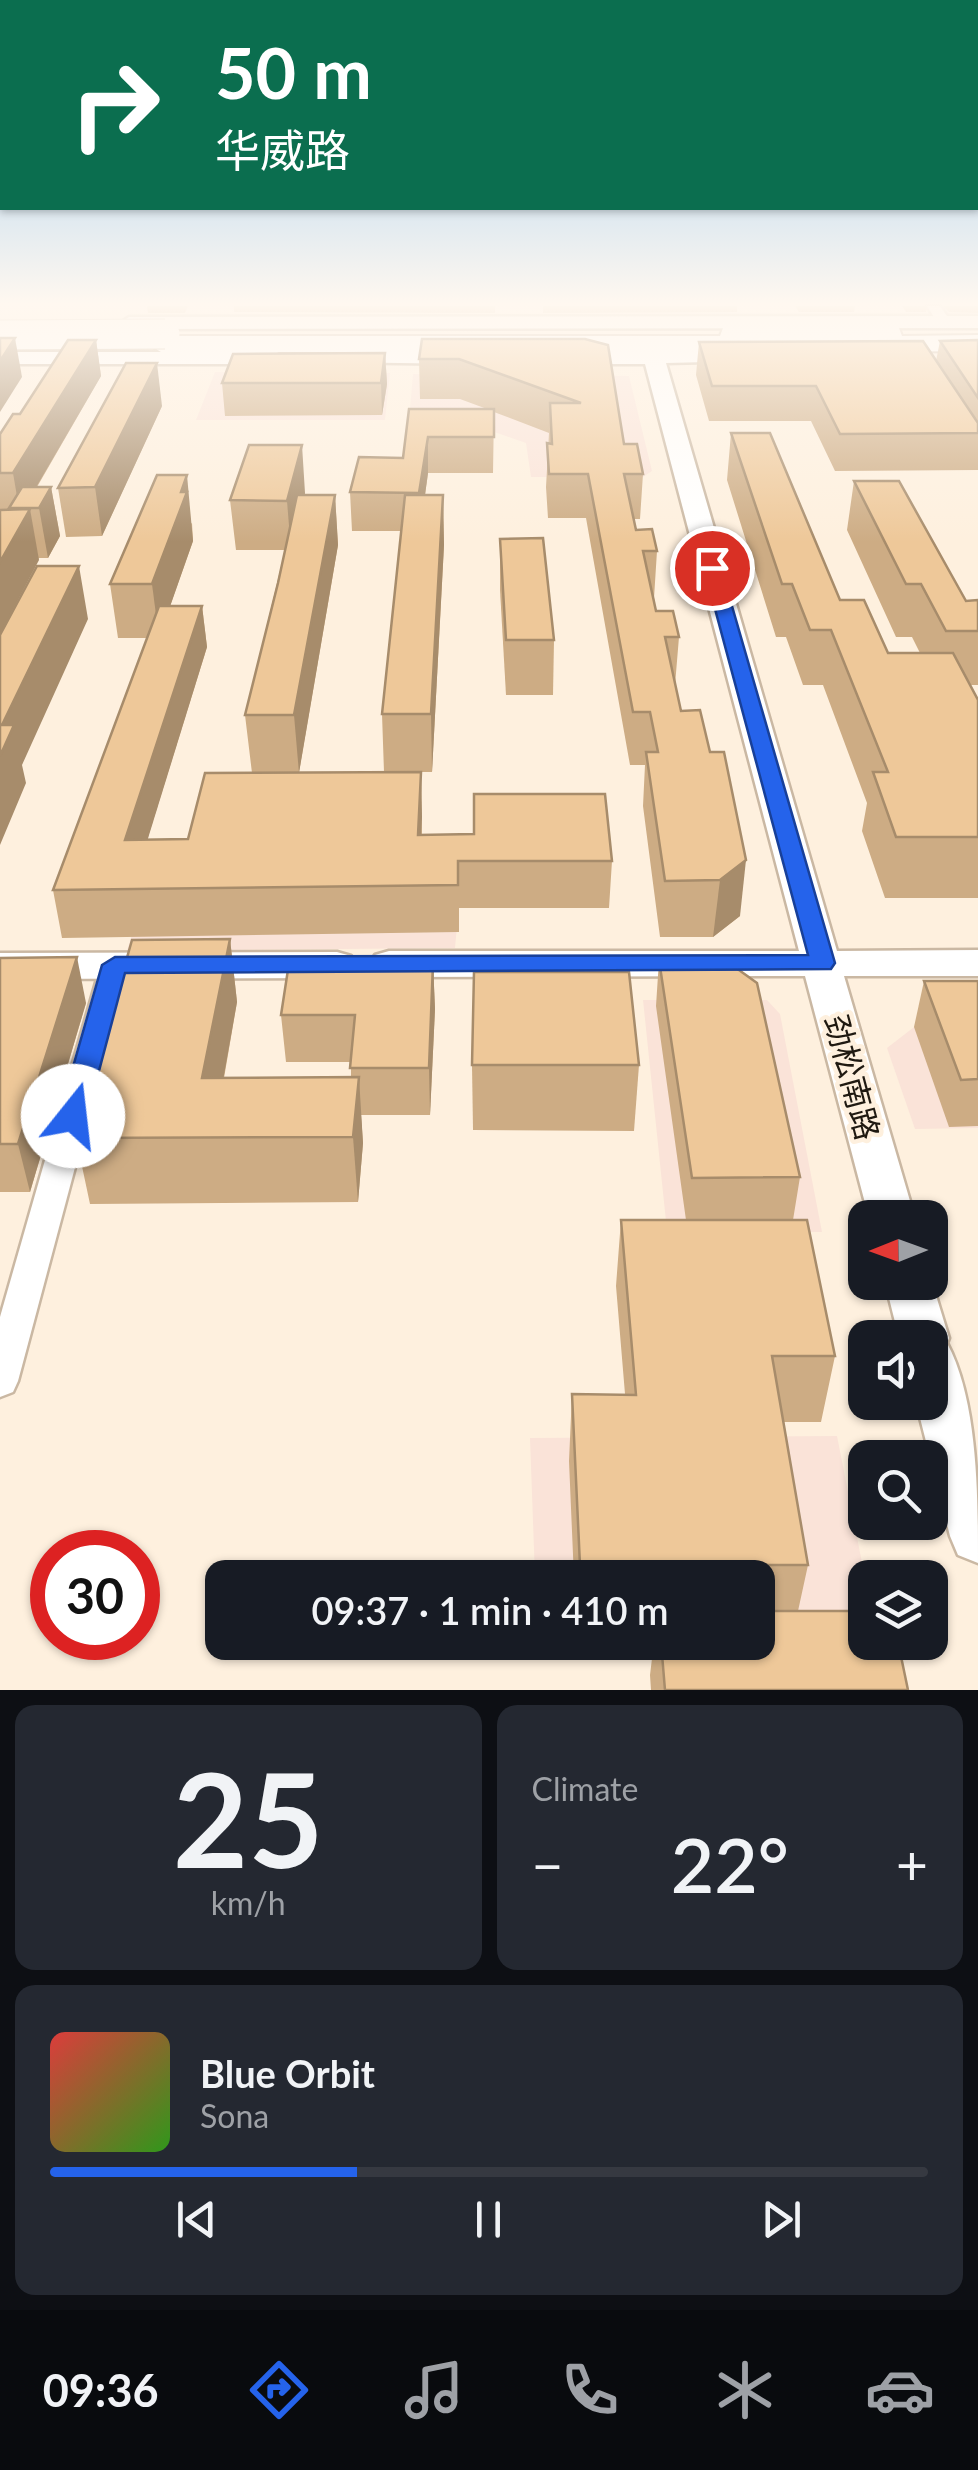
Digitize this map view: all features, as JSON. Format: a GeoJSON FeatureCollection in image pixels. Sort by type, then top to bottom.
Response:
{"type":"FeatureCollection","features":[{"type":"Feature","properties":{"kind":"street","name":"劲松南路"},"geometry":{"type":"LineString","coordinates":[[661,385],[887,1200]]}},
{"type":"Feature","properties":{"kind":"street"},"geometry":{"type":"LineString","coordinates":[[0,966],[978,962]]}},
{"type":"Feature","properties":{"kind":"street"},"geometry":{"type":"LineString","coordinates":[[0,1381],[115,965]]}},
{"type":"Feature","properties":{"kind":"street"},"geometry":{"type":"LineString","coordinates":[[947,1420],[978,1536]]}},
{"type":"Feature","properties":{"kind":"shaded area"},"geometry":{"type":"Polygon","coordinates":[[[210,385],[389,385],[385,420],[196,420],[210,385]]]}},
{"type":"Feature","properties":{"kind":"shaded area"},"geometry":{"type":"Polygon","coordinates":[[[412,385],[631,385],[652,471],[643,477],[531,477],[526,443],[429,409],[410,409],[412,385]]]}},
{"type":"Feature","properties":{"kind":"shaded area"},"geometry":{"type":"Polygon","coordinates":[[[151,872],[462,872],[455,948],[127,951],[151,872]]]}},
{"type":"Feature","properties":{"kind":"shaded area"},"geometry":{"type":"Polygon","coordinates":[[[643,1000],[767,1000],[780,1014],[822,1232],[667,1231],[643,1000]]]}},
{"type":"Feature","properties":{"kind":"shaded area"},"geometry":{"type":"Polygon","coordinates":[[[944,1004],[978,1005],[978,1128],[915,1129],[887,1048],[944,1004]]]}},
{"type":"Feature","properties":{"kind":"shaded area"},"geometry":{"type":"Polygon","coordinates":[[[837,1436],[848,1492],[848,1540],[858,1540],[861,1560],[848,1560],[848,1646],[775,1646],[775,1560],[534,1560],[530,1438],[837,1436]]]}},
{"type":"Feature","properties":{"kind":"building"},"geometry":{"type":"Polygon","coordinates":[[[39,385],[68,385],[13,473],[0,473],[0,434],[13,414],[20,414],[39,385]]]}},
{"type":"Feature","properties":{"kind":"building"},"geometry":{"type":"Polygon","coordinates":[[[114,385],[146,385],[95,487],[58,488],[114,385]]]}},
{"type":"Feature","properties":{"kind":"building"},"geometry":{"type":"Polygon","coordinates":[[[531,385],[614,385],[624,444],[637,444],[643,474],[624,474],[636,530],[652,529],[657,551],[643,551],[656,611],[673,611],[679,637],[665,637],[681,711],[700,710],[710,752],[724,752],[746,860],[720,880],[665,881],[646,752],[658,752],[650,712],[633,712],[588,474],[549,474],[550,403],[581,403],[531,385]]]}},
{"type":"Feature","properties":{"kind":"building"},"geometry":{"type":"Polygon","coordinates":[[[952,385],[978,423],[978,433],[840,434],[816,386],[712,386],[952,385]]]}},
{"type":"Feature","properties":{"kind":"building"},"geometry":{"type":"Polygon","coordinates":[[[409,409],[494,409],[494,437],[428,437],[419,493],[350,492],[359,457],[403,458],[409,409]]]}},
{"type":"Feature","properties":{"kind":"building"},"geometry":{"type":"Polygon","coordinates":[[[731,433],[770,433],[840,600],[864,600],[888,653],[953,653],[978,700],[978,837],[896,837],[873,772],[888,772],[831,630],[810,630],[792,584],[782,584],[731,433]]]}},
{"type":"Feature","properties":{"kind":"building"},"geometry":{"type":"Polygon","coordinates":[[[249,445],[302,445],[287,501],[230,500],[249,445]]]}},
{"type":"Feature","properties":{"kind":"building"},"geometry":{"type":"Polygon","coordinates":[[[157,475],[187,475],[181,492],[187,492],[152,584],[110,584],[157,475]]]}},
{"type":"Feature","properties":{"kind":"building"},"geometry":{"type":"Polygon","coordinates":[[[854,481],[899,481],[966,601],[978,600],[978,631],[946,631],[921,584],[906,584],[854,481]]]}},
{"type":"Feature","properties":{"kind":"building"},"geometry":{"type":"Polygon","coordinates":[[[22,487],[51,487],[39,508],[9,508],[22,487]]]}},
{"type":"Feature","properties":{"kind":"building"},"geometry":{"type":"Polygon","coordinates":[[[297,495],[335,495],[294,715],[245,715],[278,583],[297,495]]]}},
{"type":"Feature","properties":{"kind":"building"},"geometry":{"type":"Polygon","coordinates":[[[405,495],[443,495],[431,714],[382,714],[405,495]]]}},
{"type":"Feature","properties":{"kind":"building"},"geometry":{"type":"Polygon","coordinates":[[[30,509],[0,562],[0,510],[30,509]]]}},
{"type":"Feature","properties":{"kind":"building"},"geometry":{"type":"Polygon","coordinates":[[[543,538],[554,640],[506,640],[500,539],[543,538]]]}},
{"type":"Feature","properties":{"kind":"building"},"geometry":{"type":"Polygon","coordinates":[[[37,566],[79,566],[2,725],[14,725],[0,756],[0,635],[37,566]]]}},
{"type":"Feature","properties":{"kind":"building"},"geometry":{"type":"Polygon","coordinates":[[[159,606],[202,606],[125,840],[188,839],[205,773],[421,772],[418,835],[474,834],[474,794],[605,794],[612,861],[458,861],[458,885],[53,890],[159,606]]]}},
{"type":"Feature","properties":{"kind":"building"},"geometry":{"type":"Polygon","coordinates":[[[230,939],[202,1078],[359,1077],[353,1137],[76,1138],[132,940],[230,939]]]}},
{"type":"Feature","properties":{"kind":"building"},"geometry":{"type":"Polygon","coordinates":[[[77,957],[18,1144],[0,1144],[0,958],[77,957]]]}},
{"type":"Feature","properties":{"kind":"building"},"geometry":{"type":"Polygon","coordinates":[[[659,960],[725,960],[757,983],[800,1177],[692,1178],[659,960]]]}},
{"type":"Feature","properties":{"kind":"building"},"geometry":{"type":"Polygon","coordinates":[[[289,963],[433,963],[429,1068],[350,1068],[355,1015],[281,1015],[289,963]]]}},
{"type":"Feature","properties":{"kind":"building"},"geometry":{"type":"Polygon","coordinates":[[[474,972],[629,972],[639,1065],[472,1065],[474,972]]]}},
{"type":"Feature","properties":{"kind":"building"},"geometry":{"type":"Polygon","coordinates":[[[924,981],[978,981],[978,1079],[961,1080],[924,981]]]}},
{"type":"Feature","properties":{"kind":"building"},"geometry":{"type":"Polygon","coordinates":[[[621,1220],[807,1220],[835,1356],[772,1356],[808,1565],[775,1565],[775,1560],[580,1560],[572,1394],[636,1395],[621,1220]]]}},
{"type":"Feature","properties":{"kind":"building"},"geometry":{"type":"Polygon","coordinates":[[[775,1611],[848,1611],[848,1660],[902,1660],[908,1690],[665,1690],[662,1660],[775,1660],[775,1611]]]}},
{"type":"Feature","properties":{"kind":"route"},"geometry":{"type":"LineString","coordinates":[[73,1116],[115,965],[822,963],[712,568]]}}]}
